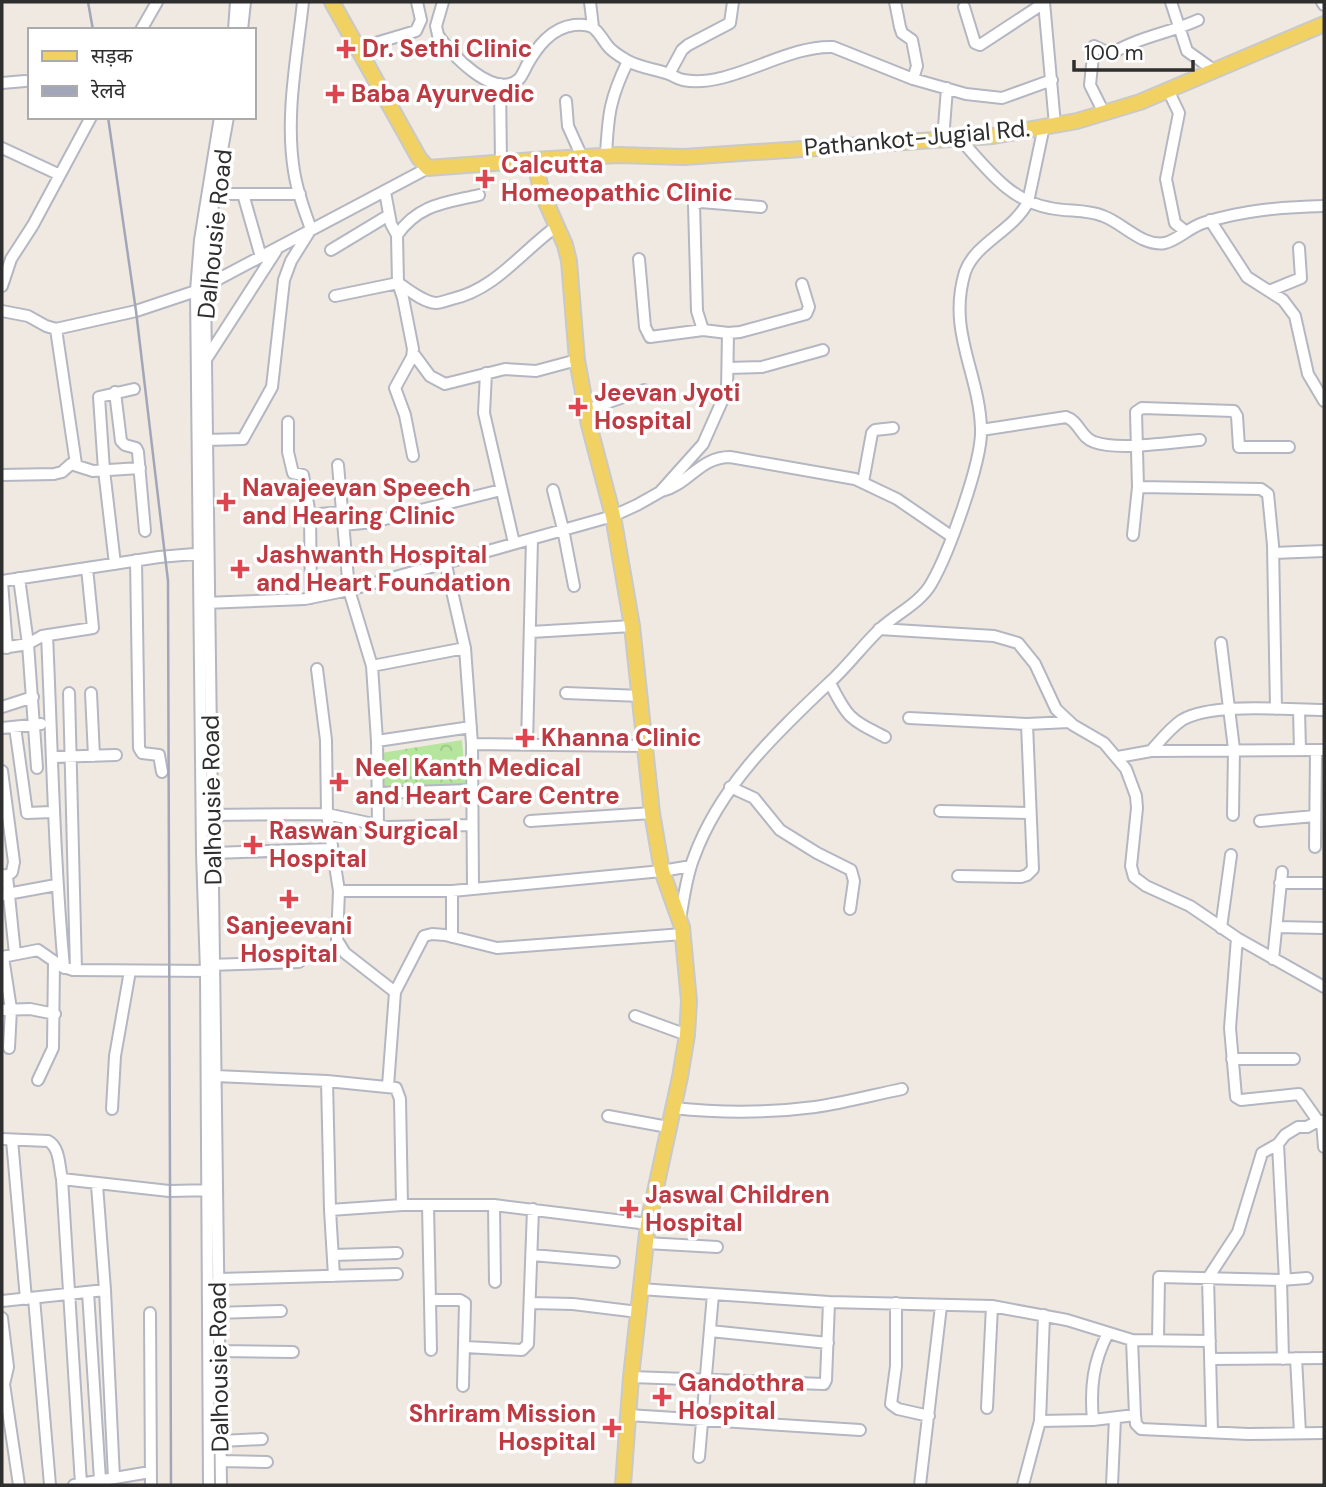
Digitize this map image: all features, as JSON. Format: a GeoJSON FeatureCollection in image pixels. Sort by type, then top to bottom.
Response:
{"type":"FeatureCollection","features":[{"type":"Feature","properties":{"kind":"main road"},"geometry":{"type":"LineString","coordinates":[[332,2],[419,158],[428,168]]}},
{"type":"Feature","properties":{"kind":"main road","name":"Pathankot-Jugial Rd."},"geometry":{"type":"LineString","coordinates":[[428,168],[582,157],[684,157],[993,136],[1050,126],[1140,102],[1324,24]]}},
{"type":"Feature","properties":{"kind":"main road"},"geometry":{"type":"LineString","coordinates":[[534,160],[542,193],[569,261],[577,360],[586,410],[612,516],[632,626],[647,746],[652,813],[662,871],[680,919],[688,991],[687,1035],[648,1224],[631,1377],[623,1485]]}},
{"type":"Feature","properties":{"kind":"street"},"geometry":{"type":"LineString","coordinates":[[142,28],[157,2]]}},
{"type":"Feature","properties":{"kind":"street"},"geometry":{"type":"LineString","coordinates":[[234,28],[236,2]]}},
{"type":"Feature","properties":{"kind":"street"},"geometry":{"type":"LineString","coordinates":[[242,28],[244,2]]}},
{"type":"Feature","properties":{"kind":"street"},"geometry":{"type":"LineString","coordinates":[[205,440],[243,439],[268,396],[273,379],[284,280],[291,261],[311,229],[292,159],[291,127],[303,2]]}},
{"type":"Feature","properties":{"kind":"street"},"geometry":{"type":"LineString","coordinates":[[417,2],[421,20],[419,29]]}},
{"type":"Feature","properties":{"kind":"street"},"geometry":{"type":"LineString","coordinates":[[443,2],[436,26],[441,40],[481,79],[500,84],[519,79],[536,50],[554,33],[574,25],[593,27],[603,35],[609,47],[628,61],[683,80],[705,80],[799,50],[825,47],[833,47],[914,79],[967,94],[1002,98],[1052,80]]}},
{"type":"Feature","properties":{"kind":"street"},"geometry":{"type":"LineString","coordinates":[[590,2],[593,27]]}},
{"type":"Feature","properties":{"kind":"street"},"geometry":{"type":"LineString","coordinates":[[669,74],[682,50],[730,23],[733,2]]}},
{"type":"Feature","properties":{"kind":"street"},"geometry":{"type":"LineString","coordinates":[[895,2],[902,33],[912,40],[917,66],[914,79]]}},
{"type":"Feature","properties":{"kind":"street"},"geometry":{"type":"LineString","coordinates":[[1171,2],[1187,51],[1215,71]]}},
{"type":"Feature","properties":{"kind":"street"},"geometry":{"type":"LineString","coordinates":[[680,919],[691,866],[713,814],[730,787],[790,719],[830,683],[879,629],[927,592],[937,573],[978,458],[981,430],[958,322],[962,282],[975,254],[1014,222],[1028,202],[1050,126],[1052,80],[1044,3],[980,45],[974,40],[964,7]]}},
{"type":"Feature","properties":{"kind":"street"},"geometry":{"type":"LineString","coordinates":[[1104,113],[1090,85],[1094,46],[1111,54],[1126,44],[1180,29],[1198,20]]}},
{"type":"Feature","properties":{"kind":"street"},"geometry":{"type":"LineString","coordinates":[[359,48],[436,26]]}},
{"type":"Feature","properties":{"kind":"street"},"geometry":{"type":"LineString","coordinates":[[606,156],[614,90],[628,61]]}},
{"type":"Feature","properties":{"kind":"street"},"geometry":{"type":"LineString","coordinates":[[2,83],[25,81]]}},
{"type":"Feature","properties":{"kind":"street"},"geometry":{"type":"LineString","coordinates":[[500,84],[501,163]]}},
{"type":"Feature","properties":{"kind":"street"},"geometry":{"type":"LineString","coordinates":[[943,139],[947,88]]}},
{"type":"Feature","properties":{"kind":"street"},"geometry":{"type":"LineString","coordinates":[[1168,90],[1179,113],[1166,179],[1175,223],[1185,231]]}},
{"type":"Feature","properties":{"kind":"street"},"geometry":{"type":"LineString","coordinates":[[566,101],[568,125],[582,157]]}},
{"type":"Feature","properties":{"kind":"street"},"geometry":{"type":"LineString","coordinates":[[2,286],[11,260],[90,119]]}},
{"type":"Feature","properties":{"kind":"street","name":"Dalhousie Road"},"geometry":{"type":"LineString","coordinates":[[205,553],[196,375],[202,227],[220,119]]}},
{"type":"Feature","properties":{"kind":"street","name":"Dalhousie Road"},"geometry":{"type":"LineString","coordinates":[[209,1485],[213,1313],[211,968],[205,603],[205,361],[200,289],[228,119]]}},
{"type":"Feature","properties":{"kind":"street"},"geometry":{"type":"LineString","coordinates":[[959,138],[995,179],[1028,202],[1052,209],[1092,212],[1148,241],[1166,243],[1210,220],[1240,213],[1324,206]]}},
{"type":"Feature","properties":{"kind":"street"},"geometry":{"type":"LineString","coordinates":[[2,148],[60,175]]}},
{"type":"Feature","properties":{"kind":"street"},"geometry":{"type":"LineString","coordinates":[[2,311],[28,316],[56,329],[136,311],[200,289],[428,168]]}},
{"type":"Feature","properties":{"kind":"street"},"geometry":{"type":"LineString","coordinates":[[384,192],[391,225],[397,235],[398,283],[405,303],[413,353],[430,376],[444,384],[512,369],[536,371],[577,360]]}},
{"type":"Feature","properties":{"kind":"street"},"geometry":{"type":"LineString","coordinates":[[214,194],[300,194]]}},
{"type":"Feature","properties":{"kind":"street"},"geometry":{"type":"LineString","coordinates":[[243,194],[261,257]]}},
{"type":"Feature","properties":{"kind":"street"},"geometry":{"type":"LineString","coordinates":[[397,235],[408,220],[421,211],[438,204],[479,195]]}},
{"type":"Feature","properties":{"kind":"street"},"geometry":{"type":"LineString","coordinates":[[703,330],[697,311],[694,205],[701,202],[761,207]]}},
{"type":"Feature","properties":{"kind":"street"},"geometry":{"type":"LineString","coordinates":[[331,250],[389,215]]}},
{"type":"Feature","properties":{"kind":"street"},"geometry":{"type":"LineString","coordinates":[[1210,220],[1247,277],[1283,300],[1295,316],[1308,374],[1324,401]]}},
{"type":"Feature","properties":{"kind":"street"},"geometry":{"type":"LineString","coordinates":[[335,296],[398,283],[420,297],[437,303],[460,298],[482,288],[507,271],[536,241],[557,226]]}},
{"type":"Feature","properties":{"kind":"street"},"geometry":{"type":"LineString","coordinates":[[196,375],[277,248]]}},
{"type":"Feature","properties":{"kind":"street"},"geometry":{"type":"LineString","coordinates":[[1269,291],[1301,278],[1299,248]]}},
{"type":"Feature","properties":{"kind":"street"},"geometry":{"type":"LineString","coordinates":[[639,259],[645,327],[650,337],[703,330],[740,332],[806,314],[808,307],[802,284]]}},
{"type":"Feature","properties":{"kind":"street"},"geometry":{"type":"LineString","coordinates":[[56,329],[76,464]]}},
{"type":"Feature","properties":{"kind":"street"},"geometry":{"type":"LineString","coordinates":[[660,492],[703,444],[723,400],[728,368],[727,333]]}},
{"type":"Feature","properties":{"kind":"street"},"geometry":{"type":"LineString","coordinates":[[728,368],[762,367],[823,350]]}},
{"type":"Feature","properties":{"kind":"street"},"geometry":{"type":"LineString","coordinates":[[413,353],[396,388],[405,415],[413,456]]}},
{"type":"Feature","properties":{"kind":"street"},"geometry":{"type":"LineString","coordinates":[[486,373],[484,413],[514,543]]}},
{"type":"Feature","properties":{"kind":"street"},"geometry":{"type":"LineString","coordinates":[[115,564],[99,397],[134,389]]}},
{"type":"Feature","properties":{"kind":"street"},"geometry":{"type":"LineString","coordinates":[[586,410],[644,390]]}},
{"type":"Feature","properties":{"kind":"street"},"geometry":{"type":"LineString","coordinates":[[115,392],[121,438],[125,445],[138,449],[145,531]]}},
{"type":"Feature","properties":{"kind":"street"},"geometry":{"type":"LineString","coordinates":[[1133,535],[1138,487],[1136,412],[1142,408],[1234,411],[1237,416],[1239,447],[1289,446]]}},
{"type":"Feature","properties":{"kind":"street"},"geometry":{"type":"LineString","coordinates":[[981,430],[1066,417],[1073,420],[1090,441],[1100,444],[1137,445],[1200,440]]}},
{"type":"Feature","properties":{"kind":"street"},"geometry":{"type":"LineString","coordinates":[[288,422],[288,452],[293,473],[303,475],[310,515],[311,598]]}},
{"type":"Feature","properties":{"kind":"street"},"geometry":{"type":"LineString","coordinates":[[863,482],[872,433],[875,430],[892,428]]}},
{"type":"Feature","properties":{"kind":"street"},"geometry":{"type":"LineString","coordinates":[[205,603],[311,598],[446,565],[612,516],[677,485],[713,458],[722,457],[840,475],[863,482],[897,499],[951,536]]}},
{"type":"Feature","properties":{"kind":"street"},"geometry":{"type":"LineString","coordinates":[[2,475],[54,474],[76,464],[89,471],[140,468]]}},
{"type":"Feature","properties":{"kind":"street"},"geometry":{"type":"LineString","coordinates":[[338,465],[349,590],[372,666],[379,793],[378,825]]}},
{"type":"Feature","properties":{"kind":"street"},"geometry":{"type":"LineString","coordinates":[[1138,487],[1265,491],[1270,500],[1273,553],[1276,709]]}},
{"type":"Feature","properties":{"kind":"street"},"geometry":{"type":"LineString","coordinates":[[343,525],[373,522],[501,490]]}},
{"type":"Feature","properties":{"kind":"street"},"geometry":{"type":"LineString","coordinates":[[553,490],[574,586]]}},
{"type":"Feature","properties":{"kind":"street"},"geometry":{"type":"LineString","coordinates":[[310,515],[342,512]]}},
{"type":"Feature","properties":{"kind":"street"},"geometry":{"type":"LineString","coordinates":[[527,744],[532,539]]}},
{"type":"Feature","properties":{"kind":"street"},"geometry":{"type":"LineString","coordinates":[[1273,553],[1324,551]]}},
{"type":"Feature","properties":{"kind":"street"},"geometry":{"type":"LineString","coordinates":[[87,568],[93,628],[47,635],[28,644],[4,648],[2,582],[19,578],[136,560],[205,553]]}},
{"type":"Feature","properties":{"kind":"street"},"geometry":{"type":"LineString","coordinates":[[136,560],[139,748],[142,753],[159,755],[162,772]]}},
{"type":"Feature","properties":{"kind":"street"},"geometry":{"type":"LineString","coordinates":[[446,565],[465,648],[472,744],[473,889]]}},
{"type":"Feature","properties":{"kind":"street"},"geometry":{"type":"LineString","coordinates":[[19,578],[28,644],[37,768]]}},
{"type":"Feature","properties":{"kind":"street"},"geometry":{"type":"LineString","coordinates":[[531,632],[632,626]]}},
{"type":"Feature","properties":{"kind":"street"},"geometry":{"type":"LineString","coordinates":[[879,629],[994,636],[1018,643],[1035,664],[1056,709],[1069,722],[1104,743],[1126,769],[1136,796],[1136,832],[1131,866],[1134,877],[1146,886],[1190,906],[1237,938],[1324,987]]}},
{"type":"Feature","properties":{"kind":"street"},"geometry":{"type":"LineString","coordinates":[[38,1080],[53,1048],[59,965],[47,635]]}},
{"type":"Feature","properties":{"kind":"street"},"geometry":{"type":"LineString","coordinates":[[1221,643],[1234,749],[1233,815]]}},
{"type":"Feature","properties":{"kind":"street"},"geometry":{"type":"LineString","coordinates":[[372,666],[465,648]]}},
{"type":"Feature","properties":{"kind":"street"},"geometry":{"type":"LineString","coordinates":[[317,669],[326,740],[327,814],[338,891],[336,936],[340,948],[395,992]]}},
{"type":"Feature","properties":{"kind":"street"},"geometry":{"type":"LineString","coordinates":[[830,683],[846,713],[859,724],[886,737]]}},
{"type":"Feature","properties":{"kind":"street"},"geometry":{"type":"LineString","coordinates":[[69,693],[76,970]]}},
{"type":"Feature","properties":{"kind":"street"},"geometry":{"type":"LineString","coordinates":[[91,693],[94,756]]}},
{"type":"Feature","properties":{"kind":"street"},"geometry":{"type":"LineString","coordinates":[[566,693],[641,695]]}},
{"type":"Feature","properties":{"kind":"street"},"geometry":{"type":"LineString","coordinates":[[2,707],[33,697]]}},
{"type":"Feature","properties":{"kind":"street"},"geometry":{"type":"LineString","coordinates":[[1151,751],[1182,720],[1200,714],[1228,710],[1324,710]]}},
{"type":"Feature","properties":{"kind":"street"},"geometry":{"type":"LineString","coordinates":[[1299,710],[1300,750]]}},
{"type":"Feature","properties":{"kind":"street"},"geometry":{"type":"LineString","coordinates":[[909,718],[1027,724],[1069,722]]}},
{"type":"Feature","properties":{"kind":"street"},"geometry":{"type":"LineString","coordinates":[[2,728],[51,723]]}},
{"type":"Feature","properties":{"kind":"street"},"geometry":{"type":"LineString","coordinates":[[958,876],[1021,877],[1031,872],[1034,865],[1027,724]]}},
{"type":"Feature","properties":{"kind":"street"},"geometry":{"type":"LineString","coordinates":[[15,727],[27,813],[52,812]]}},
{"type":"Feature","properties":{"kind":"street"},"geometry":{"type":"LineString","coordinates":[[377,741],[471,727]]}},
{"type":"Feature","properties":{"kind":"street"},"geometry":{"type":"LineString","coordinates":[[472,744],[647,746]]}},
{"type":"Feature","properties":{"kind":"street"},"geometry":{"type":"LineString","coordinates":[[1118,757],[1151,751],[1320,750],[1315,847]]}},
{"type":"Feature","properties":{"kind":"street"},"geometry":{"type":"LineString","coordinates":[[15,954],[4,894],[4,875],[12,872],[14,862],[2,772],[37,768],[72,757],[116,755]]}},
{"type":"Feature","properties":{"kind":"street"},"geometry":{"type":"LineString","coordinates":[[730,787],[754,798],[780,830],[851,870],[854,881],[849,909]]}},
{"type":"Feature","properties":{"kind":"street"},"geometry":{"type":"LineString","coordinates":[[379,793],[472,790]]}},
{"type":"Feature","properties":{"kind":"street"},"geometry":{"type":"LineString","coordinates":[[940,811],[1030,813]]}},
{"type":"Feature","properties":{"kind":"street"},"geometry":{"type":"LineString","coordinates":[[530,821],[652,813]]}},
{"type":"Feature","properties":{"kind":"street"},"geometry":{"type":"LineString","coordinates":[[208,815],[327,814],[378,825],[472,825]]}},
{"type":"Feature","properties":{"kind":"street","name":"Dalhousie Road"},"geometry":{"type":"LineString","coordinates":[[208,815],[214,853],[211,968],[215,1076],[212,1190],[218,1279],[213,1313],[219,1351],[221,1485]]}},
{"type":"Feature","properties":{"kind":"street"},"geometry":{"type":"LineString","coordinates":[[1259,821],[1315,816]]}},
{"type":"Feature","properties":{"kind":"street"},"geometry":{"type":"LineString","coordinates":[[214,853],[332,849]]}},
{"type":"Feature","properties":{"kind":"street"},"geometry":{"type":"LineString","coordinates":[[1221,928],[1231,855]]}},
{"type":"Feature","properties":{"kind":"street"},"geometry":{"type":"LineString","coordinates":[[338,891],[452,891],[691,866]]}},
{"type":"Feature","properties":{"kind":"street"},"geometry":{"type":"LineString","coordinates":[[1273,958],[1281,877],[1324,883]]}},
{"type":"Feature","properties":{"kind":"street"},"geometry":{"type":"LineString","coordinates":[[4,894],[56,885]]}},
{"type":"Feature","properties":{"kind":"street"},"geometry":{"type":"LineString","coordinates":[[452,891],[452,937]]}},
{"type":"Feature","properties":{"kind":"street"},"geometry":{"type":"LineString","coordinates":[[1277,927],[1324,928]]}},
{"type":"Feature","properties":{"kind":"street"},"geometry":{"type":"LineString","coordinates":[[388,1086],[395,992],[422,938],[432,934],[497,948],[683,934]]}},
{"type":"Feature","properties":{"kind":"street"},"geometry":{"type":"LineString","coordinates":[[1237,938],[1230,1028],[1235,1096],[1299,1094],[1321,1121],[1324,1147]]}},
{"type":"Feature","properties":{"kind":"street"},"geometry":{"type":"LineString","coordinates":[[9,1048],[2,957],[40,951],[59,965],[76,970],[130,971],[299,962]]}},
{"type":"Feature","properties":{"kind":"street"},"geometry":{"type":"LineString","coordinates":[[112,1109],[115,1056],[130,971]]}},
{"type":"Feature","properties":{"kind":"street"},"geometry":{"type":"LineString","coordinates":[[6,1010],[30,1009],[55,1014]]}},
{"type":"Feature","properties":{"kind":"street"},"geometry":{"type":"LineString","coordinates":[[635,1016],[687,1035]]}},
{"type":"Feature","properties":{"kind":"street"},"geometry":{"type":"LineString","coordinates":[[1232,1059],[1294,1059]]}},
{"type":"Feature","properties":{"kind":"street"},"geometry":{"type":"LineString","coordinates":[[215,1076],[327,1080],[396,1088],[400,1095],[402,1205]]}},
{"type":"Feature","properties":{"kind":"street"},"geometry":{"type":"LineString","coordinates":[[327,1080],[334,1276]]}},
{"type":"Feature","properties":{"kind":"street"},"geometry":{"type":"LineString","coordinates":[[673,1108],[725,1111],[805,1108],[902,1089]]}},
{"type":"Feature","properties":{"kind":"street"},"geometry":{"type":"LineString","coordinates":[[608,1116],[668,1127]]}},
{"type":"Feature","properties":{"kind":"street"},"geometry":{"type":"LineString","coordinates":[[1212,1433],[1208,1278],[1238,1232],[1262,1153],[1278,1144],[1284,1135],[1292,1130],[1321,1121]]}},
{"type":"Feature","properties":{"kind":"street"},"geometry":{"type":"LineString","coordinates":[[50,1485],[30,1298],[7,1139],[52,1143],[56,1150],[62,1179],[80,1484],[150,1472]]}},
{"type":"Feature","properties":{"kind":"street"},"geometry":{"type":"LineString","coordinates":[[1278,1144],[1283,1359]]}},
{"type":"Feature","properties":{"kind":"street"},"geometry":{"type":"LineString","coordinates":[[62,1179],[169,1191],[212,1190]]}},
{"type":"Feature","properties":{"kind":"street"},"geometry":{"type":"LineString","coordinates":[[97,1185],[114,1478]]}},
{"type":"Feature","properties":{"kind":"street"},"geometry":{"type":"LineString","coordinates":[[330,1210],[402,1205],[494,1205],[648,1224]]}},
{"type":"Feature","properties":{"kind":"street"},"geometry":{"type":"LineString","coordinates":[[428,1205],[431,1350]]}},
{"type":"Feature","properties":{"kind":"street"},"geometry":{"type":"LineString","coordinates":[[494,1205],[495,1282]]}},
{"type":"Feature","properties":{"kind":"street"},"geometry":{"type":"LineString","coordinates":[[465,1347],[524,1349],[529,1341],[533,1209]]}},
{"type":"Feature","properties":{"kind":"street"},"geometry":{"type":"LineString","coordinates":[[646,1243],[717,1247]]}},
{"type":"Feature","properties":{"kind":"street"},"geometry":{"type":"LineString","coordinates":[[333,1255],[397,1253]]}},
{"type":"Feature","properties":{"kind":"street"},"geometry":{"type":"LineString","coordinates":[[532,1255],[614,1262]]}},
{"type":"Feature","properties":{"kind":"street"},"geometry":{"type":"LineString","coordinates":[[218,1279],[397,1275]]}},
{"type":"Feature","properties":{"kind":"street"},"geometry":{"type":"LineString","coordinates":[[1158,1340],[1159,1277],[1283,1280],[1307,1278]]}},
{"type":"Feature","properties":{"kind":"street"},"geometry":{"type":"LineString","coordinates":[[640,1289],[829,1302],[992,1306],[1067,1320],[1132,1340],[1210,1341]]}},
{"type":"Feature","properties":{"kind":"street"},"geometry":{"type":"LineString","coordinates":[[2,1301],[105,1290]]}},
{"type":"Feature","properties":{"kind":"street"},"geometry":{"type":"LineString","coordinates":[[88,1292],[100,1480]]}},
{"type":"Feature","properties":{"kind":"street"},"geometry":{"type":"LineString","coordinates":[[699,1457],[713,1294]]}},
{"type":"Feature","properties":{"kind":"street"},"geometry":{"type":"LineString","coordinates":[[430,1300],[464,1301],[463,1386]]}},
{"type":"Feature","properties":{"kind":"street"},"geometry":{"type":"LineString","coordinates":[[631,1377],[824,1384],[829,1302]]}},
{"type":"Feature","properties":{"kind":"street"},"geometry":{"type":"LineString","coordinates":[[530,1303],[573,1304],[638,1312]]}},
{"type":"Feature","properties":{"kind":"street"},"geometry":{"type":"LineString","coordinates":[[896,1303],[895,1366],[891,1404],[898,1409],[929,1416]]}},
{"type":"Feature","properties":{"kind":"street"},"geometry":{"type":"LineString","coordinates":[[920,1485],[941,1306]]}},
{"type":"Feature","properties":{"kind":"street"},"geometry":{"type":"LineString","coordinates":[[987,1408],[992,1306]]}},
{"type":"Feature","properties":{"kind":"street"},"geometry":{"type":"LineString","coordinates":[[213,1313],[281,1311]]}},
{"type":"Feature","properties":{"kind":"street"},"geometry":{"type":"LineString","coordinates":[[150,1313],[151,1485]]}},
{"type":"Feature","properties":{"kind":"street"},"geometry":{"type":"LineString","coordinates":[[1023,1485],[1040,1420],[1044,1315]]}},
{"type":"Feature","properties":{"kind":"street"},"geometry":{"type":"LineString","coordinates":[[2,1318],[8,1367],[4,1384],[19,1485]]}},
{"type":"Feature","properties":{"kind":"street"},"geometry":{"type":"LineString","coordinates":[[710,1331],[828,1343]]}},
{"type":"Feature","properties":{"kind":"street"},"geometry":{"type":"LineString","coordinates":[[1093,1420],[1093,1370],[1097,1354],[1108,1334]]}},
{"type":"Feature","properties":{"kind":"street"},"geometry":{"type":"LineString","coordinates":[[1132,1340],[1136,1424],[1144,1430],[1324,1433]]}},
{"type":"Feature","properties":{"kind":"street"},"geometry":{"type":"LineString","coordinates":[[219,1351],[293,1352]]}},
{"type":"Feature","properties":{"kind":"street"},"geometry":{"type":"LineString","coordinates":[[1211,1359],[1324,1357]]}},
{"type":"Feature","properties":{"kind":"street"},"geometry":{"type":"LineString","coordinates":[[1296,1358],[1300,1433]]}},
{"type":"Feature","properties":{"kind":"street"},"geometry":{"type":"LineString","coordinates":[[628,1415],[860,1430]]}},
{"type":"Feature","properties":{"kind":"street"},"geometry":{"type":"LineString","coordinates":[[1040,1420],[1093,1420],[1135,1415]]}},
{"type":"Feature","properties":{"kind":"street"},"geometry":{"type":"LineString","coordinates":[[1112,1485],[1115,1418]]}},
{"type":"Feature","properties":{"kind":"street"},"geometry":{"type":"LineString","coordinates":[[221,1441],[262,1439]]}},
{"type":"Feature","properties":{"kind":"street"},"geometry":{"type":"LineString","coordinates":[[221,1461],[267,1462]]}},
{"type":"Feature","properties":{"kind":"green space"},"geometry":{"type":"Polygon","coordinates":[[[462,740],[466,786],[384,790],[381,753],[462,740]]]}},
{"type":"Feature","properties":{"kind":"railway"},"geometry":{"type":"LineString","coordinates":[[88,2],[93,28]]}},
{"type":"Feature","properties":{"kind":"railway"},"geometry":{"type":"LineString","coordinates":[[108,119],[136,311],[168,581],[171,1485]]}},
{"type":"Feature","properties":{"kind":"place","name":"Dr. Sethi Clinic"},"geometry":{"type":"Point","coordinates":[346,49]}},
{"type":"Feature","properties":{"kind":"place","name":"Baba Ayurvedic"},"geometry":{"type":"Point","coordinates":[335,94]}},
{"type":"Feature","properties":{"kind":"place","name":"Calcutta Homeopathic Clinic"},"geometry":{"type":"Point","coordinates":[485,179]}},
{"type":"Feature","properties":{"kind":"place","name":"Jeevan Jyoti Hospital"},"geometry":{"type":"Point","coordinates":[578,407]}},
{"type":"Feature","properties":{"kind":"place","name":"Navajeevan Speech and Hearing Clinic"},"geometry":{"type":"Point","coordinates":[226,502]}},
{"type":"Feature","properties":{"kind":"place","name":"Jashwanth Hospital and Heart Foundation"},"geometry":{"type":"Point","coordinates":[240,569]}},
{"type":"Feature","properties":{"kind":"place","name":"Khanna Clinic"},"geometry":{"type":"Point","coordinates":[525,738]}},
{"type":"Feature","properties":{"kind":"place","name":"Neel Kanth Medical and Heart Care Centre"},"geometry":{"type":"Point","coordinates":[339,782]}},
{"type":"Feature","properties":{"kind":"place","name":"Raswan Surgical Hospital"},"geometry":{"type":"Point","coordinates":[253,845]}},
{"type":"Feature","properties":{"kind":"place","name":"Sanjeevani Hospital"},"geometry":{"type":"Point","coordinates":[289,899]}},
{"type":"Feature","properties":{"kind":"place","name":"Jaswal Children Hospital"},"geometry":{"type":"Point","coordinates":[629,1209]}},
{"type":"Feature","properties":{"kind":"place","name":"Gandothra Hospital"},"geometry":{"type":"Point","coordinates":[662,1397]}},
{"type":"Feature","properties":{"kind":"place","name":"Shriram Mission Hospital"},"geometry":{"type":"Point","coordinates":[612,1428]}}]}
